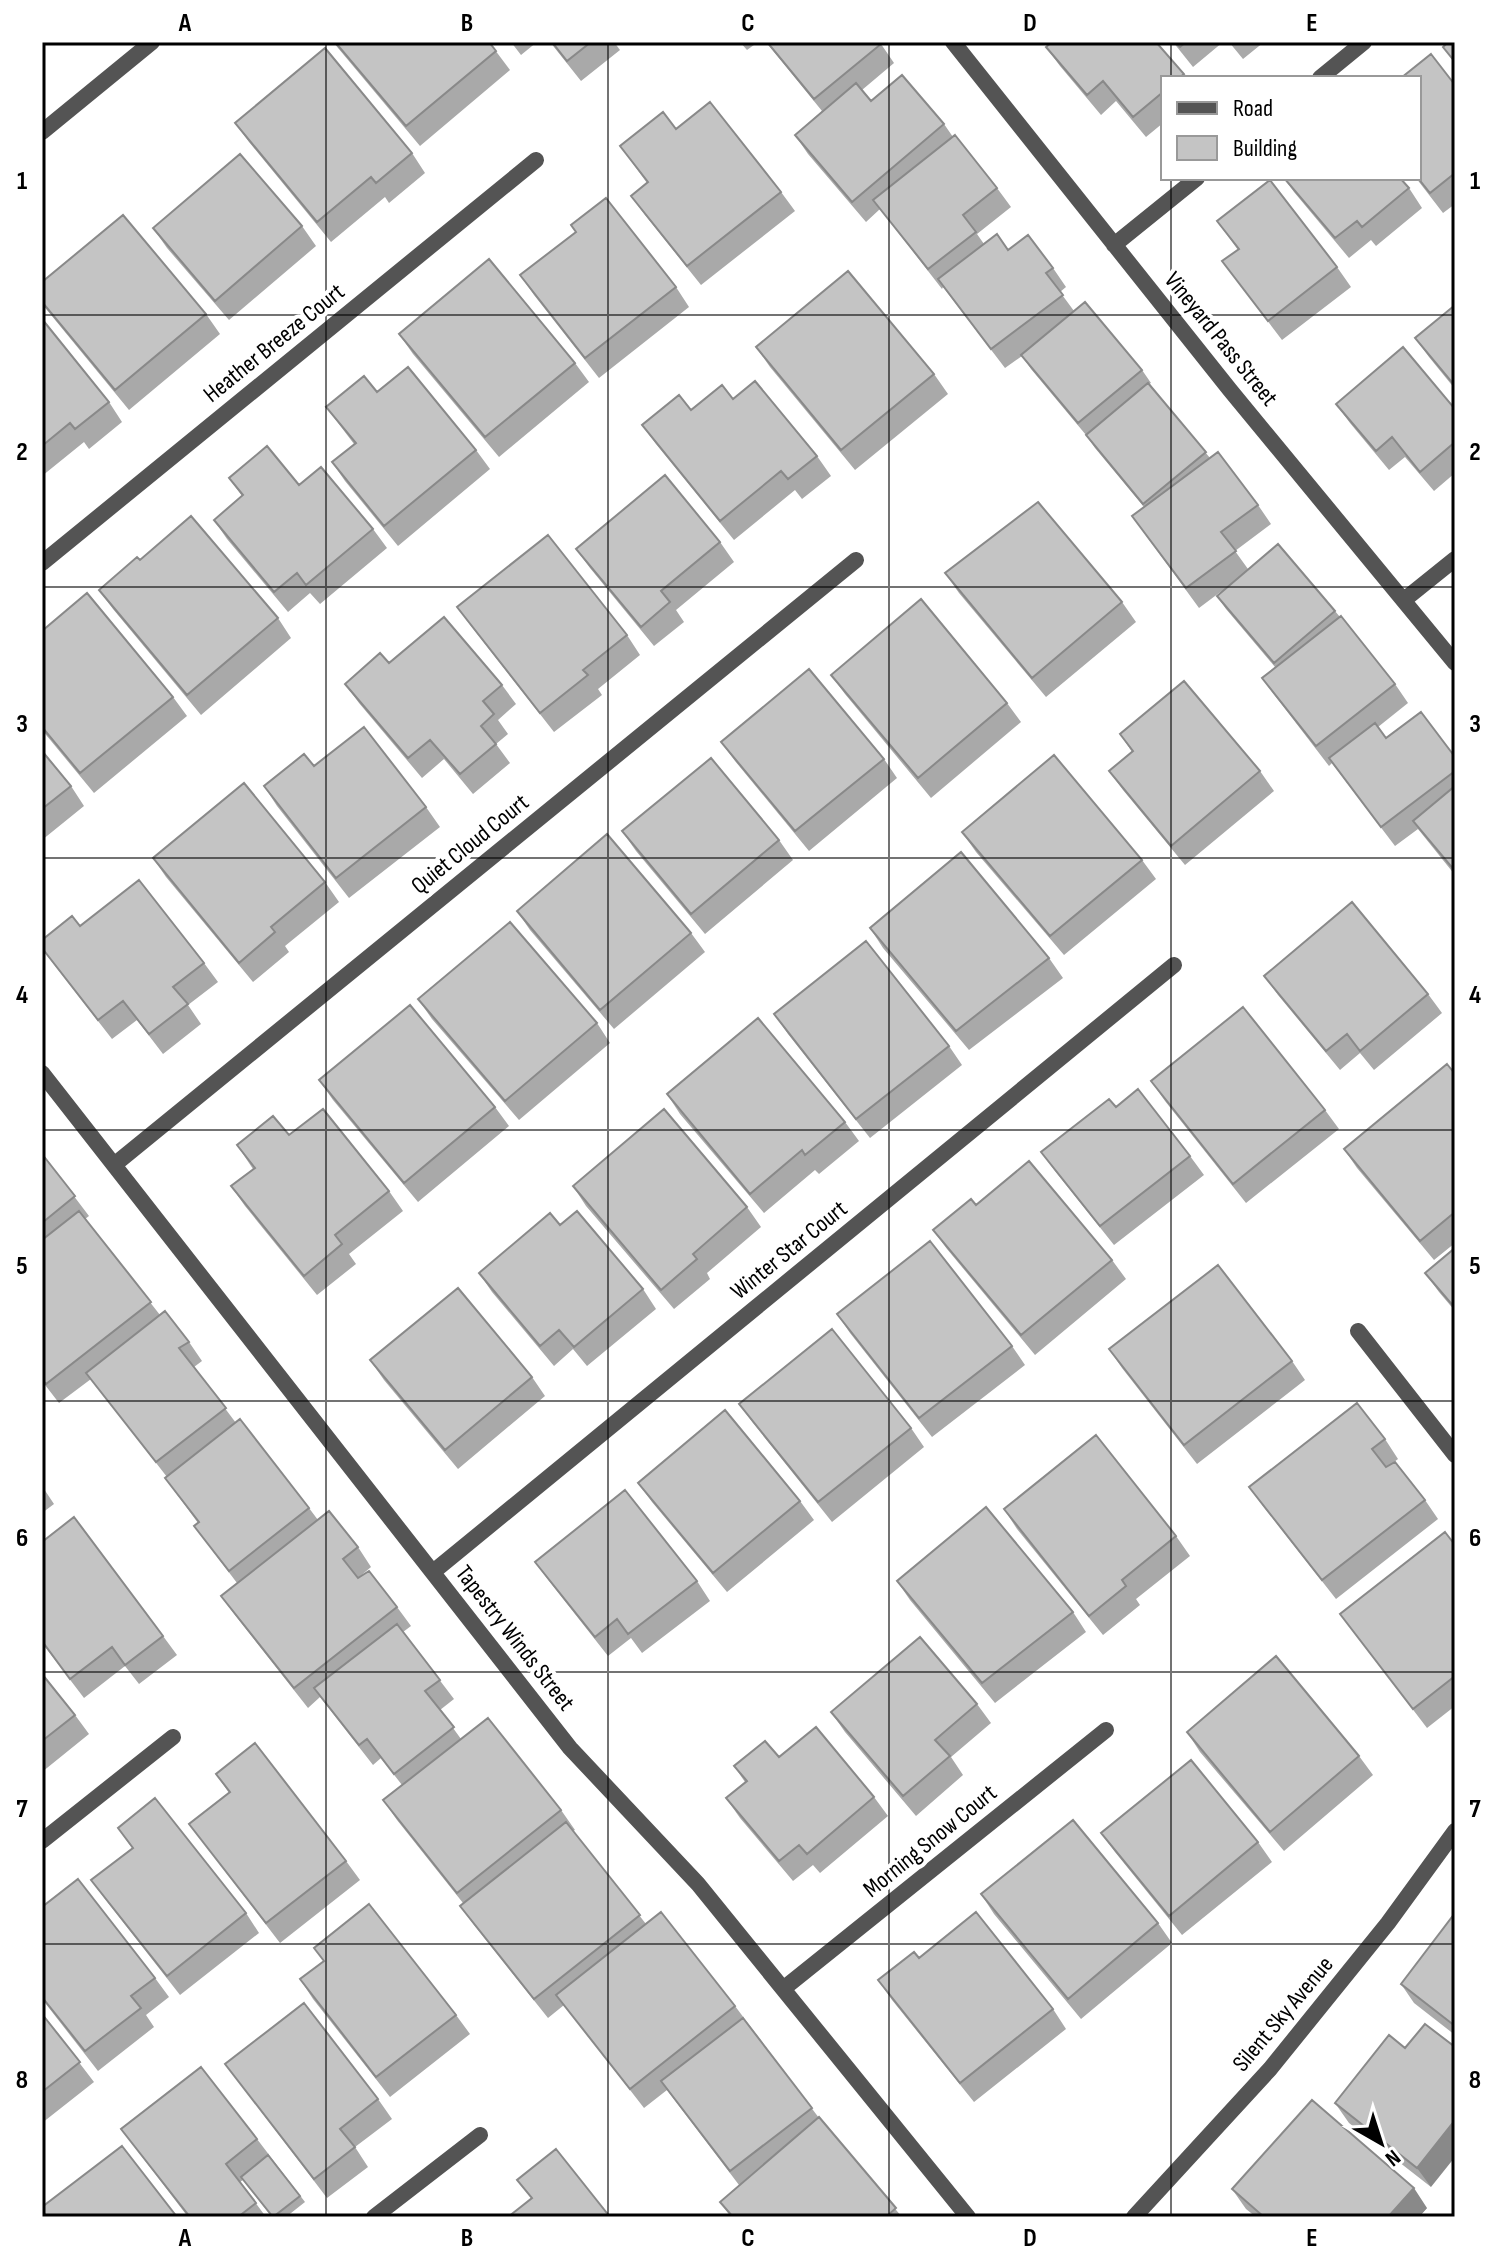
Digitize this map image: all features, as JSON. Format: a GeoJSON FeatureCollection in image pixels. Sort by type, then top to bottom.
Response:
{"type":"FeatureCollection","features":[{"type":"Feature","properties":{"kind":"street"},"geometry":{"type":"LineString","coordinates":[[42,132],[152,42]]}},
{"type":"Feature","properties":{"kind":"street","name":"Vineyard Pass Street"},"geometry":{"type":"LineString","coordinates":[[953,42],[1114,245],[1455,663]]}},
{"type":"Feature","properties":{"kind":"street"},"geometry":{"type":"LineString","coordinates":[[1322,76],[1364,42]]}},
{"type":"Feature","properties":{"kind":"street","name":"Heather Breeze Court"},"geometry":{"type":"LineString","coordinates":[[42,563],[536,160]]}},
{"type":"Feature","properties":{"kind":"street"},"geometry":{"type":"LineString","coordinates":[[1114,245],[1195,180]]}},
{"type":"Feature","properties":{"kind":"street"},"geometry":{"type":"LineString","coordinates":[[1404,600],[1455,559]]}},
{"type":"Feature","properties":{"kind":"street","name":"Quiet Cloud Court"},"geometry":{"type":"LineString","coordinates":[[114,1165],[856,560]]}},
{"type":"Feature","properties":{"kind":"street","name":"Winter Star Court"},"geometry":{"type":"LineString","coordinates":[[433,1572],[1174,965]]}},
{"type":"Feature","properties":{"kind":"street","name":"Tapestry Winds Street"},"geometry":{"type":"LineString","coordinates":[[42,1073],[570,1748],[698,1884],[968,2217]]}},
{"type":"Feature","properties":{"kind":"street"},"geometry":{"type":"LineString","coordinates":[[1358,1331],[1455,1455]]}},
{"type":"Feature","properties":{"kind":"street","name":"Morning Snow Court"},"geometry":{"type":"LineString","coordinates":[[783,1989],[1106,1730]]}},
{"type":"Feature","properties":{"kind":"street"},"geometry":{"type":"LineString","coordinates":[[42,1841],[173,1737]]}},
{"type":"Feature","properties":{"kind":"street","name":"Silent Sky Avenue"},"geometry":{"type":"LineString","coordinates":[[1134,2217],[1270,2069],[1388,1923],[1455,1831]]}},
{"type":"Feature","properties":{"kind":"street"},"geometry":{"type":"LineString","coordinates":[[374,2217],[480,2135]]}},
{"type":"Feature","properties":{"kind":"building"},"geometry":{"type":"Polygon","coordinates":[[[335,42],[489,42],[496,51],[406,126],[335,42]]]}},
{"type":"Feature","properties":{"kind":"building"},"geometry":{"type":"Polygon","coordinates":[[[552,42],[591,42],[567,61],[552,42]]]}},
{"type":"Feature","properties":{"kind":"building"},"geometry":{"type":"Polygon","coordinates":[[[767,42],[879,42],[881,44],[814,99],[767,42]]]}},
{"type":"Feature","properties":{"kind":"building"},"geometry":{"type":"Polygon","coordinates":[[[1052,42],[1156,42],[1184,74],[1161,76],[1161,94],[1133,117],[1103,81],[1087,95],[1046,47],[1052,42]]]}},
{"type":"Feature","properties":{"kind":"building"},"geometry":{"type":"Polygon","coordinates":[[[1448,42],[1455,42],[1455,62],[1443,47],[1448,42]]]}},
{"type":"Feature","properties":{"kind":"building"},"geometry":{"type":"Polygon","coordinates":[[[325,48],[412,153],[376,183],[371,177],[317,222],[235,123],[325,48]]]}},
{"type":"Feature","properties":{"kind":"building"},"geometry":{"type":"Polygon","coordinates":[[[1431,54],[1455,85],[1455,173],[1430,193],[1420,180],[1421,76],[1404,76],[1431,54]]]}},
{"type":"Feature","properties":{"kind":"building"},"geometry":{"type":"Polygon","coordinates":[[[902,75],[944,124],[852,202],[795,135],[856,83],[871,101],[902,75]]]}},
{"type":"Feature","properties":{"kind":"building"},"geometry":{"type":"Polygon","coordinates":[[[710,102],[781,192],[687,266],[631,196],[648,182],[620,146],[663,112],[676,129],[710,102]]]}},
{"type":"Feature","properties":{"kind":"building"},"geometry":{"type":"Polygon","coordinates":[[[955,135],[997,188],[963,215],[976,232],[928,269],[873,200],[955,135]]]}},
{"type":"Feature","properties":{"kind":"building"},"geometry":{"type":"Polygon","coordinates":[[[240,154],[302,226],[215,301],[153,228],[240,154]]]}},
{"type":"Feature","properties":{"kind":"building"},"geometry":{"type":"Polygon","coordinates":[[[1270,180],[1337,267],[1268,321],[1222,261],[1239,249],[1217,221],[1270,180]]]}},
{"type":"Feature","properties":{"kind":"building"},"geometry":{"type":"Polygon","coordinates":[[[1286,180],[1402,180],[1409,188],[1362,227],[1357,221],[1335,238],[1286,180]]]}},
{"type":"Feature","properties":{"kind":"building"},"geometry":{"type":"Polygon","coordinates":[[[606,198],[676,287],[585,358],[520,275],[576,232],[571,225],[606,198]]]}},
{"type":"Feature","properties":{"kind":"building"},"geometry":{"type":"Polygon","coordinates":[[[123,215],[206,314],[115,390],[42,302],[42,282],[123,215]]]}},
{"type":"Feature","properties":{"kind":"building"},"geometry":{"type":"Polygon","coordinates":[[[997,234],[1008,250],[1028,235],[1053,268],[1046,273],[1063,295],[991,349],[938,279],[997,234]]]}},
{"type":"Feature","properties":{"kind":"building"},"geometry":{"type":"Polygon","coordinates":[[[489,259],[575,363],[485,437],[399,334],[489,259]]]}},
{"type":"Feature","properties":{"kind":"building"},"geometry":{"type":"Polygon","coordinates":[[[848,271],[934,374],[841,450],[756,347],[848,271]]]}},
{"type":"Feature","properties":{"kind":"building"},"geometry":{"type":"Polygon","coordinates":[[[1085,302],[1142,370],[1078,423],[1021,355],[1085,302]]]}},
{"type":"Feature","properties":{"kind":"building"},"geometry":{"type":"Polygon","coordinates":[[[1455,305],[1455,386],[1415,338],[1455,305]]]}},
{"type":"Feature","properties":{"kind":"building"},"geometry":{"type":"Polygon","coordinates":[[[42,319],[109,402],[75,429],[70,423],[42,446],[42,319]]]}},
{"type":"Feature","properties":{"kind":"building"},"geometry":{"type":"Polygon","coordinates":[[[1403,347],[1455,409],[1455,442],[1420,472],[1392,437],[1376,451],[1336,404],[1403,347]]]}},
{"type":"Feature","properties":{"kind":"building"},"geometry":{"type":"Polygon","coordinates":[[[408,367],[476,450],[384,526],[332,462],[356,443],[326,407],[364,376],[377,392],[408,367]]]}},
{"type":"Feature","properties":{"kind":"building"},"geometry":{"type":"Polygon","coordinates":[[[755,381],[817,456],[788,479],[781,471],[720,521],[642,425],[679,395],[691,410],[722,385],[733,399],[755,381]]]}},
{"type":"Feature","properties":{"kind":"building"},"geometry":{"type":"Polygon","coordinates":[[[1148,383],[1206,452],[1143,504],[1086,435],[1148,383]]]}},
{"type":"Feature","properties":{"kind":"building"},"geometry":{"type":"Polygon","coordinates":[[[267,446],[299,485],[321,467],[373,529],[306,585],[297,573],[274,592],[214,520],[243,495],[229,478],[267,446]]]}},
{"type":"Feature","properties":{"kind":"building"},"geometry":{"type":"Polygon","coordinates":[[[1218,452],[1258,505],[1221,532],[1236,551],[1186,588],[1132,516],[1218,452]]]}},
{"type":"Feature","properties":{"kind":"building"},"geometry":{"type":"Polygon","coordinates":[[[665,475],[720,542],[661,591],[670,602],[641,627],[576,549],[665,475]]]}},
{"type":"Feature","properties":{"kind":"building"},"geometry":{"type":"Polygon","coordinates":[[[1038,502],[1122,602],[1032,678],[945,573],[1038,502]]]}},
{"type":"Feature","properties":{"kind":"building"},"geometry":{"type":"Polygon","coordinates":[[[191,516],[278,618],[187,695],[99,590],[191,516]]]}},
{"type":"Feature","properties":{"kind":"building"},"geometry":{"type":"Polygon","coordinates":[[[548,535],[627,635],[583,670],[588,675],[540,713],[457,607],[548,535]]]}},
{"type":"Feature","properties":{"kind":"building"},"geometry":{"type":"Polygon","coordinates":[[[1278,544],[1335,611],[1274,663],[1217,596],[1278,544]]]}},
{"type":"Feature","properties":{"kind":"building"},"geometry":{"type":"Polygon","coordinates":[[[87,593],[173,697],[80,773],[42,727],[42,631],[87,593]]]}},
{"type":"Feature","properties":{"kind":"building"},"geometry":{"type":"Polygon","coordinates":[[[921,599],[1007,703],[918,778],[831,675],[921,599]]]}},
{"type":"Feature","properties":{"kind":"building"},"geometry":{"type":"Polygon","coordinates":[[[1341,616],[1395,684],[1316,746],[1262,678],[1341,616]]]}},
{"type":"Feature","properties":{"kind":"building"},"geometry":{"type":"Polygon","coordinates":[[[444,617],[502,685],[483,701],[494,714],[481,726],[496,744],[460,774],[430,740],[408,758],[345,684],[380,653],[389,663],[444,617]]]}},
{"type":"Feature","properties":{"kind":"building"},"geometry":{"type":"Polygon","coordinates":[[[809,669],[884,759],[795,831],[721,742],[809,669]]]}},
{"type":"Feature","properties":{"kind":"building"},"geometry":{"type":"Polygon","coordinates":[[[1184,681],[1260,771],[1171,846],[1109,771],[1133,751],[1120,734],[1184,681]]]}},
{"type":"Feature","properties":{"kind":"building"},"geometry":{"type":"Polygon","coordinates":[[[1421,712],[1455,757],[1455,771],[1381,827],[1329,758],[1375,723],[1386,738],[1421,712]]]}},
{"type":"Feature","properties":{"kind":"building"},"geometry":{"type":"Polygon","coordinates":[[[364,727],[426,807],[336,878],[264,786],[304,754],[314,766],[364,727]]]}},
{"type":"Feature","properties":{"kind":"building"},"geometry":{"type":"Polygon","coordinates":[[[42,751],[71,786],[42,809],[42,751]]]}},
{"type":"Feature","properties":{"kind":"building"},"geometry":{"type":"Polygon","coordinates":[[[1054,755],[1142,860],[1050,936],[962,832],[1054,755]]]}},
{"type":"Feature","properties":{"kind":"building"},"geometry":{"type":"Polygon","coordinates":[[[711,758],[779,840],[691,914],[622,831],[711,758]]]}},
{"type":"Feature","properties":{"kind":"building"},"geometry":{"type":"Polygon","coordinates":[[[244,783],[325,882],[271,927],[275,932],[239,963],[153,858],[244,783]]]}},
{"type":"Feature","properties":{"kind":"building"},"geometry":{"type":"Polygon","coordinates":[[[1455,786],[1455,871],[1413,821],[1455,786]]]}},
{"type":"Feature","properties":{"kind":"building"},"geometry":{"type":"Polygon","coordinates":[[[607,834],[691,933],[600,1010],[517,911],[607,834]]]}},
{"type":"Feature","properties":{"kind":"building"},"geometry":{"type":"Polygon","coordinates":[[[961,852],[1049,958],[956,1031],[870,928],[961,852]]]}},
{"type":"Feature","properties":{"kind":"building"},"geometry":{"type":"Polygon","coordinates":[[[139,880],[204,963],[173,987],[188,1004],[149,1034],[123,1001],[98,1020],[42,948],[42,940],[72,916],[80,926],[139,880]]]}},
{"type":"Feature","properties":{"kind":"building"},"geometry":{"type":"Polygon","coordinates":[[[1352,902],[1428,994],[1360,1051],[1347,1034],[1326,1051],[1264,976],[1352,902]]]}},
{"type":"Feature","properties":{"kind":"building"},"geometry":{"type":"Polygon","coordinates":[[[510,922],[597,1023],[505,1101],[418,999],[510,922]]]}},
{"type":"Feature","properties":{"kind":"building"},"geometry":{"type":"Polygon","coordinates":[[[866,941],[949,1046],[856,1119],[774,1014],[866,941]]]}},
{"type":"Feature","properties":{"kind":"building"},"geometry":{"type":"Polygon","coordinates":[[[410,1005],[495,1107],[404,1183],[319,1080],[410,1005]]]}},
{"type":"Feature","properties":{"kind":"building"},"geometry":{"type":"Polygon","coordinates":[[[1243,1007],[1325,1110],[1233,1184],[1151,1081],[1243,1007]]]}},
{"type":"Feature","properties":{"kind":"building"},"geometry":{"type":"Polygon","coordinates":[[[758,1018],[845,1122],[805,1155],[802,1150],[750,1194],[667,1094],[758,1018]]]}},
{"type":"Feature","properties":{"kind":"building"},"geometry":{"type":"Polygon","coordinates":[[[1447,1064],[1455,1074],[1455,1212],[1420,1241],[1344,1149],[1447,1064]]]}},
{"type":"Feature","properties":{"kind":"building"},"geometry":{"type":"Polygon","coordinates":[[[1138,1089],[1190,1156],[1100,1226],[1041,1152],[1109,1099],[1116,1107],[1138,1089]]]}},
{"type":"Feature","properties":{"kind":"building"},"geometry":{"type":"Polygon","coordinates":[[[323,1109],[389,1191],[335,1235],[342,1244],[304,1276],[231,1186],[255,1168],[237,1145],[273,1116],[289,1135],[323,1109]]]}},
{"type":"Feature","properties":{"kind":"building"},"geometry":{"type":"Polygon","coordinates":[[[664,1109],[747,1207],[693,1254],[697,1259],[661,1290],[573,1186],[664,1109]]]}},
{"type":"Feature","properties":{"kind":"building"},"geometry":{"type":"Polygon","coordinates":[[[42,1154],[75,1196],[42,1223],[42,1154]]]}},
{"type":"Feature","properties":{"kind":"building"},"geometry":{"type":"Polygon","coordinates":[[[1029,1161],[1112,1260],[1021,1335],[933,1230],[971,1199],[976,1205],[1029,1161]]]}},
{"type":"Feature","properties":{"kind":"building"},"geometry":{"type":"Polygon","coordinates":[[[79,1211],[151,1302],[46,1384],[42,1379],[42,1240],[79,1211]]]}},
{"type":"Feature","properties":{"kind":"building"},"geometry":{"type":"Polygon","coordinates":[[[577,1211],[643,1289],[574,1347],[559,1330],[540,1346],[479,1273],[550,1213],[560,1225],[577,1211]]]}},
{"type":"Feature","properties":{"kind":"building"},"geometry":{"type":"Polygon","coordinates":[[[930,1241],[1012,1346],[919,1418],[837,1314],[930,1241]]]}},
{"type":"Feature","properties":{"kind":"building"},"geometry":{"type":"Polygon","coordinates":[[[1455,1248],[1455,1308],[1425,1273],[1455,1248]]]}},
{"type":"Feature","properties":{"kind":"building"},"geometry":{"type":"Polygon","coordinates":[[[1218,1265],[1292,1361],[1184,1445],[1109,1349],[1218,1265]]]}},
{"type":"Feature","properties":{"kind":"building"},"geometry":{"type":"Polygon","coordinates":[[[458,1288],[532,1377],[445,1450],[370,1360],[458,1288]]]}},
{"type":"Feature","properties":{"kind":"building"},"geometry":{"type":"Polygon","coordinates":[[[165,1311],[189,1342],[179,1348],[226,1408],[156,1462],[86,1373],[165,1311]]]}},
{"type":"Feature","properties":{"kind":"building"},"geometry":{"type":"Polygon","coordinates":[[[832,1329],[911,1428],[818,1502],[739,1404],[832,1329]]]}},
{"type":"Feature","properties":{"kind":"building"},"geometry":{"type":"Polygon","coordinates":[[[1357,1403],[1385,1439],[1372,1449],[1386,1467],[1395,1462],[1425,1500],[1322,1580],[1249,1487],[1357,1403]]]}},
{"type":"Feature","properties":{"kind":"building"},"geometry":{"type":"Polygon","coordinates":[[[725,1410],[800,1501],[713,1573],[638,1483],[725,1410]]]}},
{"type":"Feature","properties":{"kind":"building"},"geometry":{"type":"Polygon","coordinates":[[[240,1419],[309,1508],[229,1571],[194,1526],[199,1522],[165,1478],[240,1419]]]}},
{"type":"Feature","properties":{"kind":"building"},"geometry":{"type":"Polygon","coordinates":[[[1096,1435],[1176,1536],[1122,1580],[1126,1586],[1089,1616],[1004,1509],[1096,1435]]]}},
{"type":"Feature","properties":{"kind":"building"},"geometry":{"type":"Polygon","coordinates":[[[625,1490],[697,1581],[628,1634],[617,1619],[595,1637],[535,1562],[625,1490]]]}},
{"type":"Feature","properties":{"kind":"building"},"geometry":{"type":"Polygon","coordinates":[[[986,1507],[1073,1612],[982,1683],[897,1581],[986,1507]]]}},
{"type":"Feature","properties":{"kind":"building"},"geometry":{"type":"Polygon","coordinates":[[[329,1511],[358,1547],[343,1559],[358,1578],[369,1571],[397,1607],[294,1688],[221,1596],[329,1511]]]}},
{"type":"Feature","properties":{"kind":"building"},"geometry":{"type":"Polygon","coordinates":[[[74,1517],[163,1636],[125,1665],[112,1647],[70,1679],[42,1641],[42,1542],[74,1517]]]}},
{"type":"Feature","properties":{"kind":"building"},"geometry":{"type":"Polygon","coordinates":[[[1445,1532],[1455,1545],[1455,1676],[1413,1709],[1340,1614],[1445,1532]]]}},
{"type":"Feature","properties":{"kind":"building"},"geometry":{"type":"Polygon","coordinates":[[[397,1624],[440,1680],[425,1691],[454,1727],[394,1774],[367,1739],[359,1745],[314,1688],[397,1624]]]}},
{"type":"Feature","properties":{"kind":"building"},"geometry":{"type":"Polygon","coordinates":[[[920,1637],[977,1704],[935,1740],[950,1756],[903,1796],[831,1712],[920,1637]]]}},
{"type":"Feature","properties":{"kind":"building"},"geometry":{"type":"Polygon","coordinates":[[[1276,1656],[1359,1756],[1270,1832],[1187,1732],[1276,1656]]]}},
{"type":"Feature","properties":{"kind":"building"},"geometry":{"type":"Polygon","coordinates":[[[42,1674],[75,1715],[42,1741],[42,1674]]]}},
{"type":"Feature","properties":{"kind":"building"},"geometry":{"type":"Polygon","coordinates":[[[488,1718],[561,1810],[457,1893],[383,1800],[488,1718]]]}},
{"type":"Feature","properties":{"kind":"building"},"geometry":{"type":"Polygon","coordinates":[[[816,1727],[874,1797],[807,1854],[799,1845],[779,1861],[726,1798],[747,1781],[734,1766],[765,1741],[779,1757],[816,1727]]]}},
{"type":"Feature","properties":{"kind":"building"},"geometry":{"type":"Polygon","coordinates":[[[255,1743],[346,1861],[266,1923],[189,1824],[230,1792],[216,1774],[255,1743]]]}},
{"type":"Feature","properties":{"kind":"building"},"geometry":{"type":"Polygon","coordinates":[[[1191,1760],[1258,1842],[1169,1916],[1101,1833],[1191,1760]]]}},
{"type":"Feature","properties":{"kind":"building"},"geometry":{"type":"Polygon","coordinates":[[[155,1798],[246,1913],[167,1976],[91,1880],[133,1848],[118,1828],[155,1798]]]}},
{"type":"Feature","properties":{"kind":"building"},"geometry":{"type":"Polygon","coordinates":[[[1073,1820],[1158,1923],[1068,1999],[981,1894],[1073,1820]]]}},
{"type":"Feature","properties":{"kind":"building"},"geometry":{"type":"Polygon","coordinates":[[[566,1822],[640,1915],[534,1999],[460,1906],[566,1822]]]}},
{"type":"Feature","properties":{"kind":"building"},"geometry":{"type":"Polygon","coordinates":[[[78,1879],[155,1978],[131,1996],[141,2008],[85,2051],[42,1997],[42,1907],[78,1879]]]}},
{"type":"Feature","properties":{"kind":"building"},"geometry":{"type":"Polygon","coordinates":[[[369,1904],[456,2015],[376,2077],[300,1979],[324,1961],[314,1948],[369,1904]]]}},
{"type":"Feature","properties":{"kind":"building"},"geometry":{"type":"Polygon","coordinates":[[[661,1912],[735,2006],[630,2089],[556,1995],[661,1912]]]}},
{"type":"Feature","properties":{"kind":"building"},"geometry":{"type":"Polygon","coordinates":[[[976,1912],[1053,2009],[960,2083],[878,1980],[914,1952],[919,1958],[976,1912]]]}},
{"type":"Feature","properties":{"kind":"building"},"geometry":{"type":"Polygon","coordinates":[[[1455,1913],[1455,2026],[1401,1984],[1455,1913]]]}},
{"type":"Feature","properties":{"kind":"building"},"geometry":{"type":"Polygon","coordinates":[[[304,2003],[378,2099],[340,2129],[355,2147],[314,2179],[225,2064],[304,2003]]]}},
{"type":"Feature","properties":{"kind":"building"},"geometry":{"type":"Polygon","coordinates":[[[42,2014],[80,2062],[42,2092],[42,2014]]]}},
{"type":"Feature","properties":{"kind":"building"},"geometry":{"type":"Polygon","coordinates":[[[743,2018],[812,2108],[730,2171],[661,2081],[743,2018]]]}},
{"type":"Feature","properties":{"kind":"building"},"geometry":{"type":"Polygon","coordinates":[[[1425,2024],[1455,2047],[1455,2120],[1417,2168],[1335,2103],[1389,2035],[1405,2048],[1425,2024]]]}},
{"type":"Feature","properties":{"kind":"building"},"geometry":{"type":"Polygon","coordinates":[[[201,2067],[257,2139],[226,2164],[256,2203],[238,2217],[190,2217],[121,2129],[201,2067]]]}},
{"type":"Feature","properties":{"kind":"building"},"geometry":{"type":"Polygon","coordinates":[[[1312,2100],[1414,2188],[1388,2217],[1264,2217],[1232,2189],[1312,2100]]]}},
{"type":"Feature","properties":{"kind":"building"},"geometry":{"type":"Polygon","coordinates":[[[819,2117],[896,2208],[886,2217],[733,2217],[720,2202],[819,2117]]]}},
{"type":"Feature","properties":{"kind":"building"},"geometry":{"type":"Polygon","coordinates":[[[122,2146],[177,2217],[47,2217],[42,2207],[122,2146]]]}},
{"type":"Feature","properties":{"kind":"building"},"geometry":{"type":"Polygon","coordinates":[[[556,2149],[610,2217],[508,2217],[532,2198],[517,2180],[556,2149]]]}},
{"type":"Feature","properties":{"kind":"building"},"geometry":{"type":"Polygon","coordinates":[[[268,2155],[300,2196],[273,2217],[241,2177],[268,2155]]]}}]}
